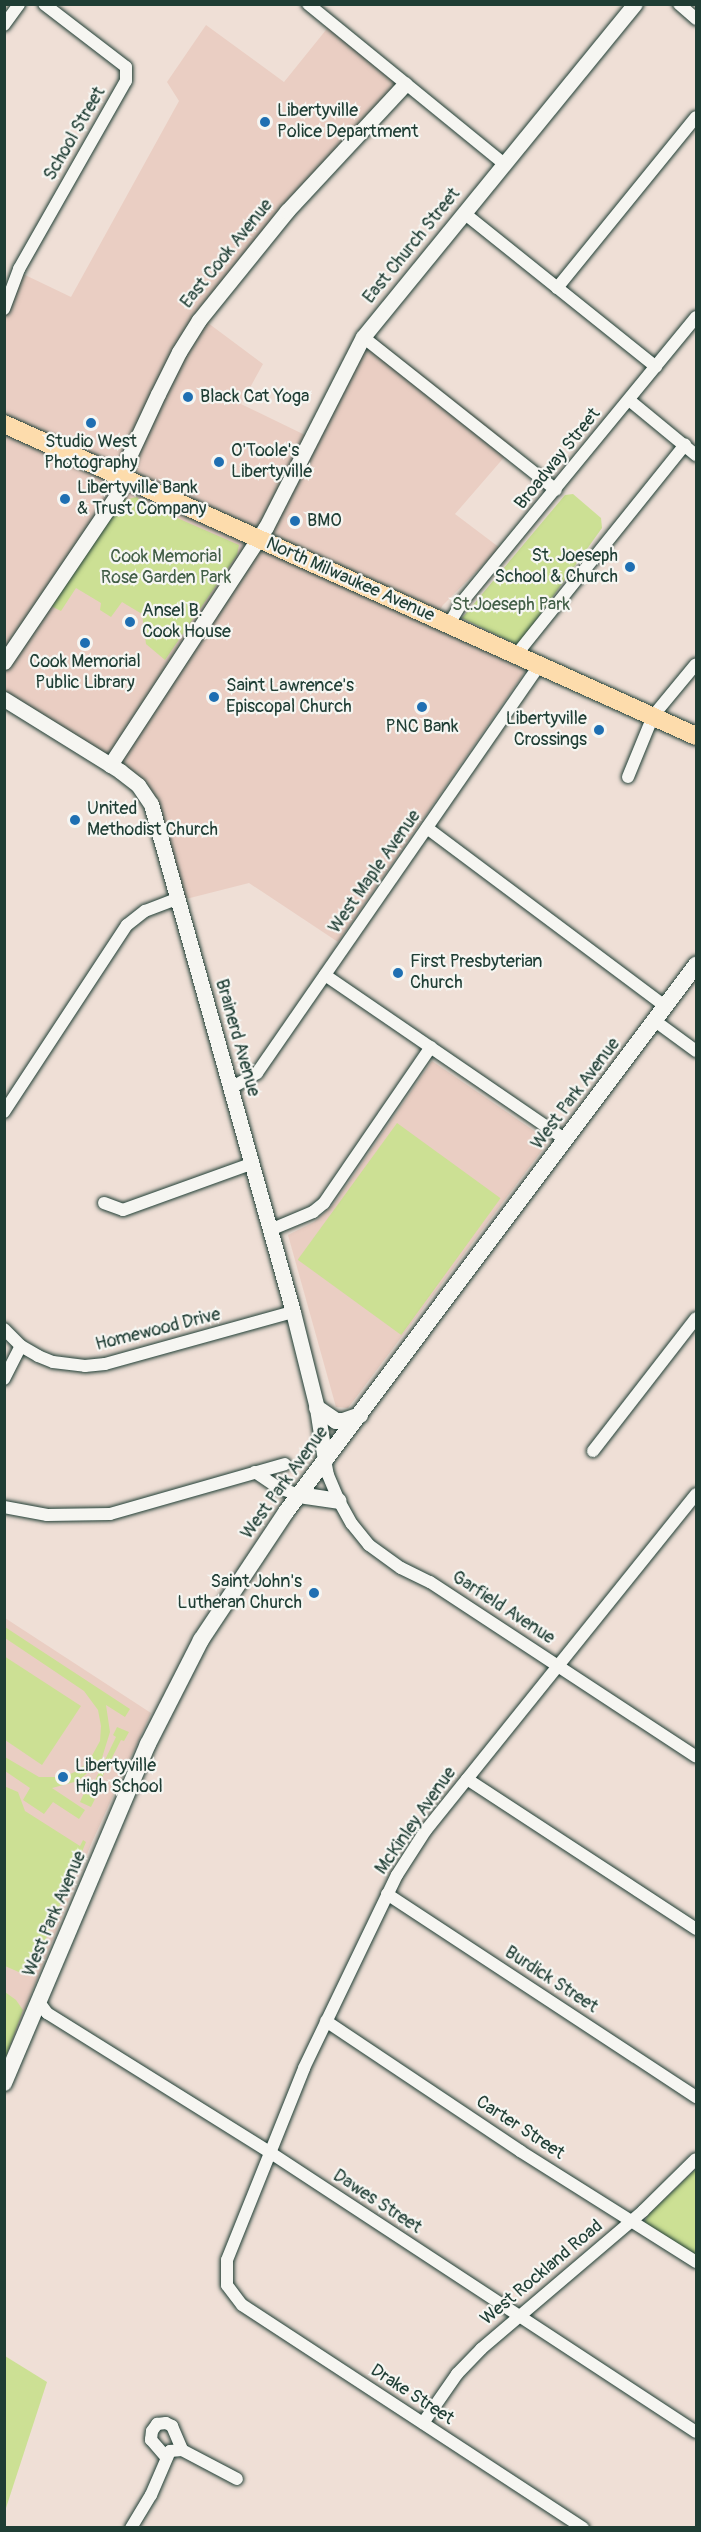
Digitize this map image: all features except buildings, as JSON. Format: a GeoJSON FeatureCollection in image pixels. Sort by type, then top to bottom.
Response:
{"type":"FeatureCollection","features":[{"type":"Feature","properties":{"kind":"main road","name":"North Milwaukee Avenue"},"geometry":{"type":"LineString","coordinates":[[4,424],[696,736]]}},
{"type":"Feature","properties":{"kind":"main road","name":"West Park Avenue"},"geometry":{"type":"LineString","coordinates":[[4,2083],[148,1744],[201,1640],[286,1512],[696,965]]}},
{"type":"Feature","properties":{"kind":"main road"},"geometry":{"type":"LineString","coordinates":[[317,1408],[336,1421],[360,1415]]}},
{"type":"Feature","properties":{"kind":"main road"},"geometry":{"type":"LineString","coordinates":[[299,1495],[339,1501]]}},
{"type":"Feature","properties":{"kind":"street"},"geometry":{"type":"LineString","coordinates":[[4,25],[19,4]]}},
{"type":"Feature","properties":{"kind":"street","name":"School Street"},"geometry":{"type":"LineString","coordinates":[[4,309],[19,269],[126,81],[126,67],[44,4]]}},
{"type":"Feature","properties":{"kind":"street"},"geometry":{"type":"LineString","coordinates":[[308,4],[504,164]]}},
{"type":"Feature","properties":{"kind":"street","name":"East Church Street"},"geometry":{"type":"LineString","coordinates":[[110,765],[258,539],[363,337],[635,4]]}},
{"type":"Feature","properties":{"kind":"street"},"geometry":{"type":"LineString","coordinates":[[679,4],[696,19]]}},
{"type":"Feature","properties":{"kind":"street","name":"East Cook Avenue"},"geometry":{"type":"LineString","coordinates":[[4,662],[117,495],[122,478],[179,352],[199,320],[287,211],[405,84]]}},
{"type":"Feature","properties":{"kind":"street"},"geometry":{"type":"LineString","coordinates":[[557,288],[696,117]]}},
{"type":"Feature","properties":{"kind":"street"},"geometry":{"type":"LineString","coordinates":[[464,213],[656,367]]}},
{"type":"Feature","properties":{"kind":"street","name":"Broadway Street"},"geometry":{"type":"LineString","coordinates":[[448,624],[462,602],[696,317]]}},
{"type":"Feature","properties":{"kind":"street"},"geometry":{"type":"LineString","coordinates":[[363,337],[556,490]]}},
{"type":"Feature","properties":{"kind":"street"},"geometry":{"type":"LineString","coordinates":[[629,400],[696,455]]}},
{"type":"Feature","properties":{"kind":"street"},"geometry":{"type":"LineString","coordinates":[[516,655],[685,446]]}},
{"type":"Feature","properties":{"kind":"street"},"geometry":{"type":"LineString","coordinates":[[628,777],[653,716],[696,664]]}},
{"type":"Feature","properties":{"kind":"street","name":"West Maple Avenue"},"geometry":{"type":"LineString","coordinates":[[231,1088],[257,1073],[428,828],[538,665]]}},
{"type":"Feature","properties":{"kind":"street","name":"Brainerd Avenue"},"geometry":{"type":"LineString","coordinates":[[4,699],[110,765],[138,785],[151,804],[293,1312],[317,1408],[326,1460]]}},
{"type":"Feature","properties":{"kind":"street"},"geometry":{"type":"LineString","coordinates":[[428,828],[666,1006]]}},
{"type":"Feature","properties":{"kind":"street"},"geometry":{"type":"LineString","coordinates":[[4,1112],[127,925],[145,911],[177,899]]}},
{"type":"Feature","properties":{"kind":"street"},"geometry":{"type":"LineString","coordinates":[[325,975],[566,1140]]}},
{"type":"Feature","properties":{"kind":"street"},"geometry":{"type":"LineString","coordinates":[[655,1021],[696,1052]]}},
{"type":"Feature","properties":{"kind":"street"},"geometry":{"type":"LineString","coordinates":[[270,1230],[313,1212],[324,1203],[431,1047]]}},
{"type":"Feature","properties":{"kind":"street"},"geometry":{"type":"LineString","coordinates":[[104,1203],[123,1210],[251,1164]]}},
{"type":"Feature","properties":{"kind":"street","name":"Homewood Drive"},"geometry":{"type":"LineString","coordinates":[[4,1329],[21,1346],[53,1362],[85,1366],[105,1364],[293,1312]]}},
{"type":"Feature","properties":{"kind":"street"},"geometry":{"type":"LineString","coordinates":[[593,1451],[696,1318]]}},
{"type":"Feature","properties":{"kind":"street"},"geometry":{"type":"LineString","coordinates":[[4,1379],[21,1346]]}},
{"type":"Feature","properties":{"kind":"street","name":"Garfield Avenue"},"geometry":{"type":"LineString","coordinates":[[326,1460],[328,1475],[339,1501],[352,1524],[375,1549],[401,1568],[430,1582],[696,1757]]}},
{"type":"Feature","properties":{"kind":"street"},"geometry":{"type":"LineString","coordinates":[[4,1507],[47,1515],[110,1514],[285,1464]]}},
{"type":"Feature","properties":{"kind":"street"},"geometry":{"type":"LineString","coordinates":[[255,1472],[279,1488],[299,1495]]}},
{"type":"Feature","properties":{"kind":"street"},"geometry":{"type":"LineString","coordinates":[[279,1488],[286,1512]]}},
{"type":"Feature","properties":{"kind":"street","name":"McKinley Avenue"},"geometry":{"type":"LineString","coordinates":[[227,2285],[227,2260],[326,2021],[387,1894],[426,1830],[696,1494]]}},
{"type":"Feature","properties":{"kind":"street"},"geometry":{"type":"LineString","coordinates":[[467,1779],[696,1929]]}},
{"type":"Feature","properties":{"kind":"street","name":"Burdick Street"},"geometry":{"type":"LineString","coordinates":[[387,1894],[696,2097]]}},
{"type":"Feature","properties":{"kind":"street","name":"Dawes Street"},"geometry":{"type":"LineString","coordinates":[[39,2002],[47,2013],[271,2153],[696,2432]]}},
{"type":"Feature","properties":{"kind":"street","name":"Carter Street"},"geometry":{"type":"LineString","coordinates":[[326,2021],[520,2151],[696,2262]]}},
{"type":"Feature","properties":{"kind":"street","name":"West Rockland Road"},"geometry":{"type":"LineString","coordinates":[[423,2423],[457,2374],[481,2349],[631,2220],[696,2160]]}},
{"type":"Feature","properties":{"kind":"street","name":"Drake Street"},"geometry":{"type":"LineString","coordinates":[[227,2285],[242,2305],[583,2528]]}},
{"type":"Feature","properties":{"kind":"street"},"geometry":{"type":"LineString","coordinates":[[166,2457],[151,2440],[152,2431],[157,2424],[166,2423],[172,2426],[182,2450]]}},
{"type":"Feature","properties":{"kind":"street"},"geometry":{"type":"LineString","coordinates":[[131,2528],[151,2495],[170,2451],[182,2450],[237,2479]]}},
{"type":"Feature","properties":{"kind":"shaded area"},"geometry":{"type":"Polygon","coordinates":[[[334,20],[414,85],[298,208],[208,323],[263,364],[241,404],[305,435],[356,334],[374,337],[514,446],[455,514],[500,548],[443,605],[430,626],[526,670],[338,942],[249,883],[182,900],[153,795],[5,692],[4,316],[23,274],[71,297],[179,101],[167,82],[206,25],[284,82],[334,20]]]}},
{"type":"Feature","properties":{"kind":"shaded area"},"geometry":{"type":"Polygon","coordinates":[[[432,1061],[549,1141],[348,1408],[336,1407],[288,1235],[314,1222],[334,1204],[432,1061]]]}},
{"type":"Feature","properties":{"kind":"shaded area","name":"Libertyville High School"},"geometry":{"type":"Polygon","coordinates":[[[5,1618],[151,1713],[92,1842],[5,2059],[5,1618]]]}},
{"type":"Feature","properties":{"kind":"green space","name":"St.Joeseph Park"},"geometry":{"type":"Polygon","coordinates":[[[573,494],[601,518],[602,528],[518,645],[462,618],[565,495],[573,494]]]}},
{"type":"Feature","properties":{"kind":"green space","name":"Cook Memorial Rose Garden Park"},"geometry":{"type":"Polygon","coordinates":[[[137,497],[143,503],[239,545],[237,555],[165,660],[146,644],[142,614],[122,602],[111,617],[100,610],[101,603],[76,588],[61,611],[47,604],[123,500],[137,497]]]}},
{"type":"Feature","properties":{"kind":"green space"},"geometry":{"type":"Polygon","coordinates":[[[397,1123],[501,1198],[401,1335],[298,1260],[397,1123]]]}},
{"type":"Feature","properties":{"kind":"green space"},"geometry":{"type":"Polygon","coordinates":[[[5,1627],[130,1709],[125,1717],[106,1705],[110,1732],[101,1761],[78,1781],[52,1788],[85,1810],[79,1819],[53,1802],[44,1814],[23,1800],[30,1788],[5,1771],[5,1757],[39,1777],[63,1777],[77,1771],[89,1761],[100,1741],[101,1726],[98,1710],[84,1691],[5,1638],[5,1627]]]}},
{"type":"Feature","properties":{"kind":"green space"},"geometry":{"type":"Polygon","coordinates":[[[4,1656],[81,1706],[42,1765],[5,1740],[4,1656]]]}},
{"type":"Feature","properties":{"kind":"green space"},"geometry":{"type":"Polygon","coordinates":[[[117,1727],[129,1732],[124,1741],[121,1740],[92,1797],[95,1799],[91,1807],[80,1802],[84,1793],[88,1795],[116,1737],[113,1735],[117,1727]]]}},
{"type":"Feature","properties":{"kind":"green space"},"geometry":{"type":"Polygon","coordinates":[[[4,1786],[18,1792],[25,1811],[80,1846],[83,1840],[86,1842],[36,1963],[28,1971],[21,1973],[5,1966],[4,1786]]]}},
{"type":"Feature","properties":{"kind":"green space"},"geometry":{"type":"Polygon","coordinates":[[[5,1992],[16,2000],[23,2010],[5,2059],[5,1992]]]}},
{"type":"Feature","properties":{"kind":"green space"},"geometry":{"type":"Polygon","coordinates":[[[696,2169],[696,2257],[644,2223],[648,2215],[696,2169]]]}},
{"type":"Feature","properties":{"kind":"green space"},"geometry":{"type":"Polygon","coordinates":[[[5,2356],[47,2382],[5,2511],[5,2356]]]}},
{"type":"Feature","properties":{"kind":"place","name":"Libertyville Police Department"},"geometry":{"type":"Point","coordinates":[265,122]}},
{"type":"Feature","properties":{"kind":"place","name":"Black Cat Yoga"},"geometry":{"type":"Point","coordinates":[188,397]}},
{"type":"Feature","properties":{"kind":"place","name":"Studio West Photography"},"geometry":{"type":"Point","coordinates":[91,423]}},
{"type":"Feature","properties":{"kind":"place","name":"O'Toole's Libertyville"},"geometry":{"type":"Point","coordinates":[219,462]}},
{"type":"Feature","properties":{"kind":"place","name":"Libertyville Bank & Trust Company"},"geometry":{"type":"Point","coordinates":[65,499]}},
{"type":"Feature","properties":{"kind":"place","name":"BMO"},"geometry":{"type":"Point","coordinates":[295,521]}},
{"type":"Feature","properties":{"kind":"place","name":"St. Joeseph School & Church"},"geometry":{"type":"Point","coordinates":[630,567]}},
{"type":"Feature","properties":{"kind":"place","name":"Ansel B. Cook House"},"geometry":{"type":"Point","coordinates":[130,622]}},
{"type":"Feature","properties":{"kind":"place","name":"Cook Memorial Public Library"},"geometry":{"type":"Point","coordinates":[85,643]}},
{"type":"Feature","properties":{"kind":"place","name":"Saint Lawrence's Episcopal Church"},"geometry":{"type":"Point","coordinates":[214,697]}},
{"type":"Feature","properties":{"kind":"place","name":"PNC Bank"},"geometry":{"type":"Point","coordinates":[422,707]}},
{"type":"Feature","properties":{"kind":"place","name":"Libertyville Crossings"},"geometry":{"type":"Point","coordinates":[599,730]}},
{"type":"Feature","properties":{"kind":"place","name":"United Methodist Church"},"geometry":{"type":"Point","coordinates":[75,820]}},
{"type":"Feature","properties":{"kind":"place","name":"First Presbyterian Church"},"geometry":{"type":"Point","coordinates":[398,973]}},
{"type":"Feature","properties":{"kind":"place","name":"Saint John's Lutheran Church"},"geometry":{"type":"Point","coordinates":[314,1593]}},
{"type":"Feature","properties":{"kind":"place","name":"Libertyville High School"},"geometry":{"type":"Point","coordinates":[63,1777]}}]}
